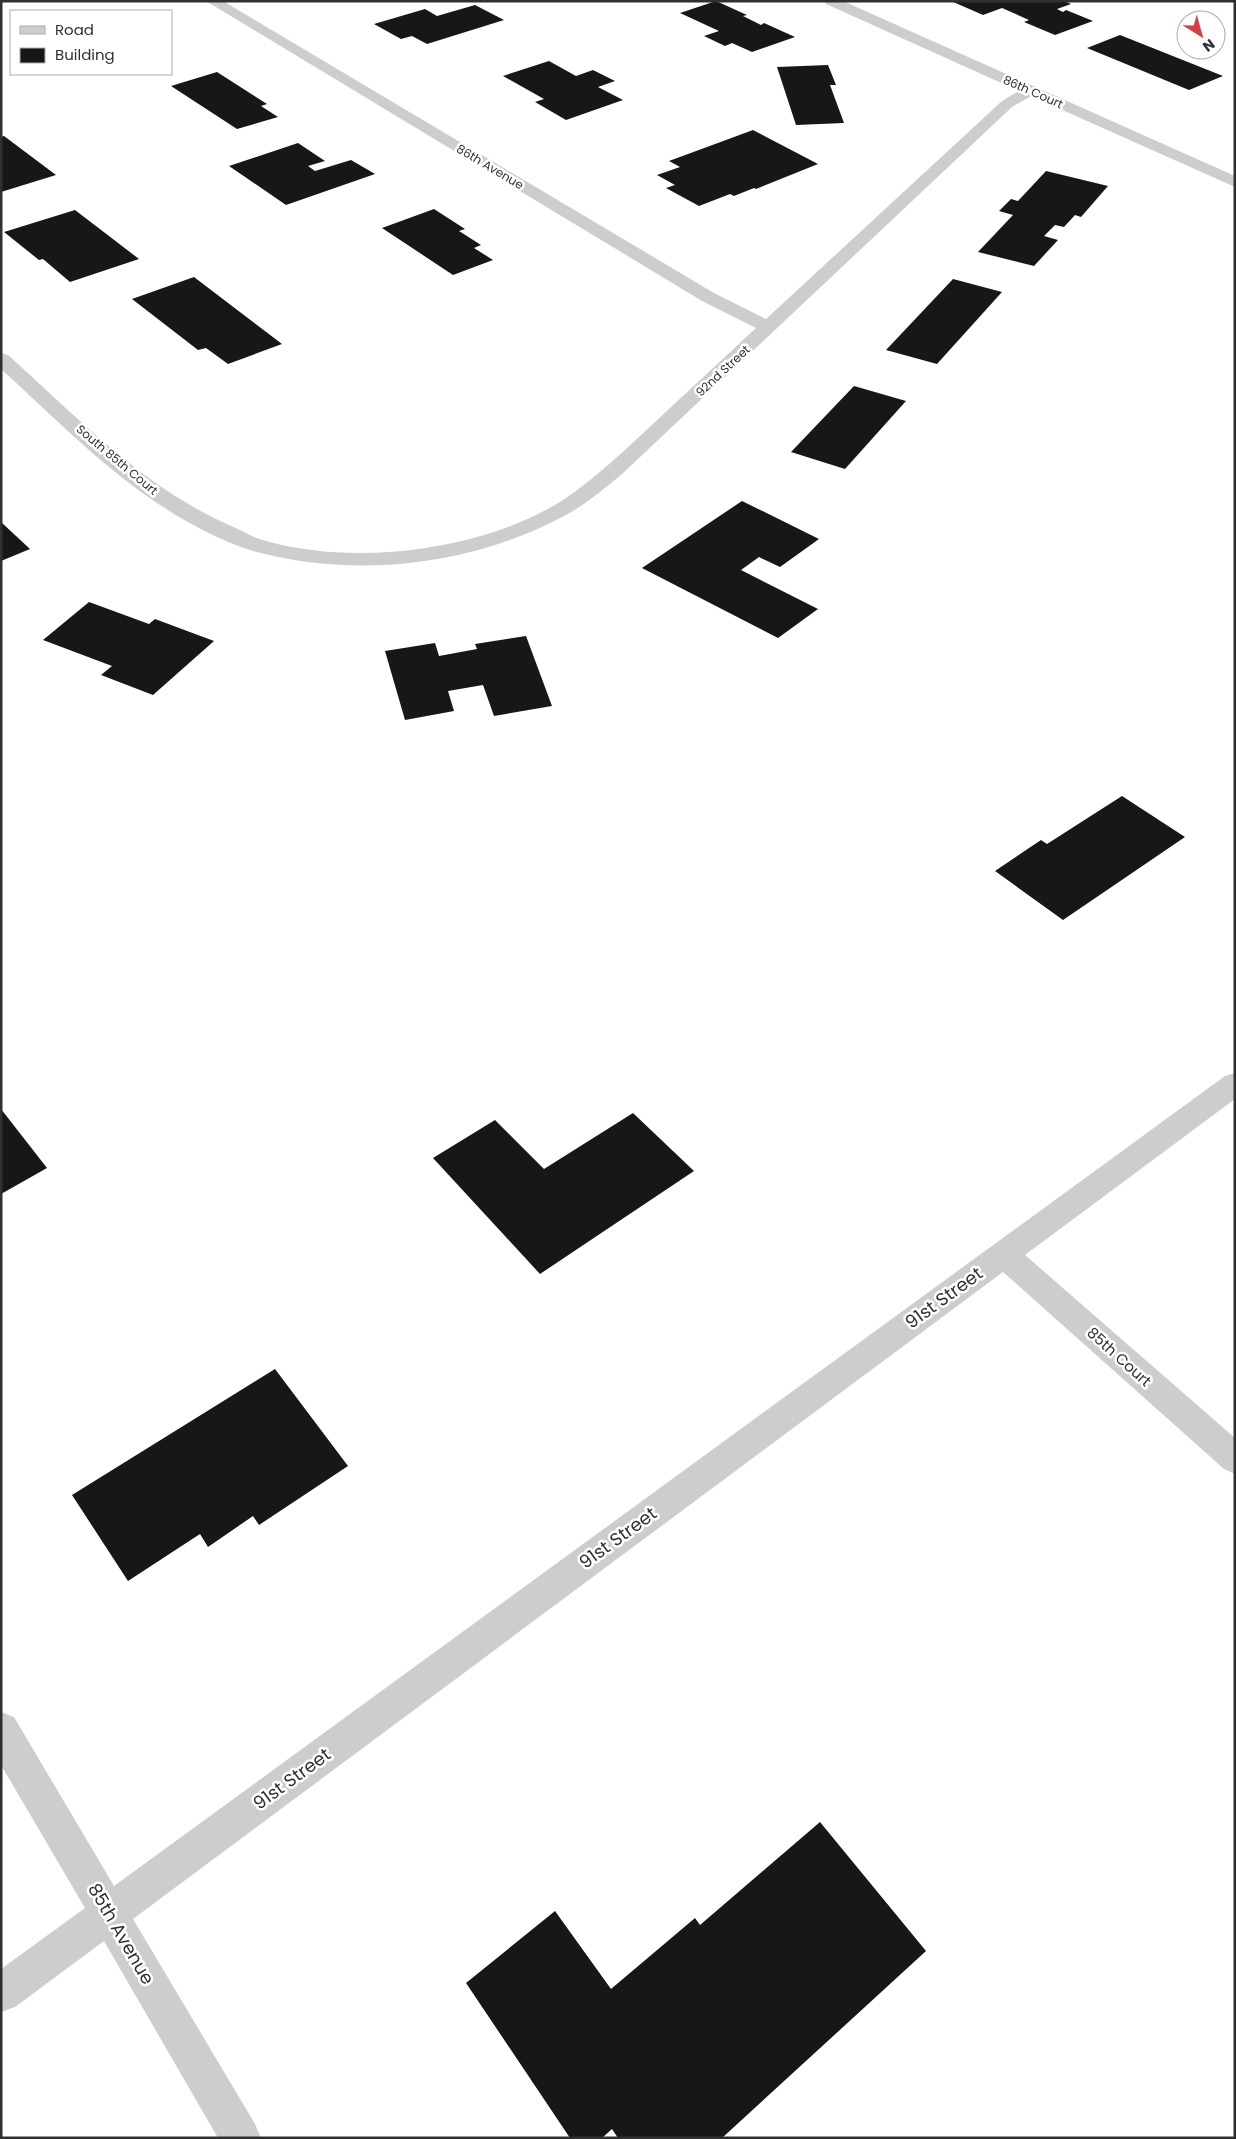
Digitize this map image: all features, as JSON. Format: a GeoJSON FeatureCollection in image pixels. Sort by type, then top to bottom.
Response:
{"type":"FeatureCollection","features":[{"type":"Feature","properties":{"kind":"street","name":"86th Avenue"},"geometry":{"type":"LineString","coordinates":[[213,1],[708,297],[769,328]]}},
{"type":"Feature","properties":{"kind":"street","name":"86th Court"},"geometry":{"type":"LineString","coordinates":[[831,1],[1235,182]]}},
{"type":"Feature","properties":{"kind":"street","name":"92nd Street"},"geometry":{"type":"LineString","coordinates":[[365,560],[422,556],[471,546],[522,528],[556,512],[579,498],[615,470],[1007,104],[1030,91]]}},
{"type":"Feature","properties":{"kind":"street","name":"South 85th Court"},"geometry":{"type":"LineString","coordinates":[[1,359],[126,471],[172,504],[258,545],[296,553],[365,560]]}},
{"type":"Feature","properties":{"kind":"street","name":"91st Street"},"geometry":{"type":"LineString","coordinates":[[1,1993],[1235,1084]]}},
{"type":"Feature","properties":{"kind":"street","name":"85th Court"},"geometry":{"type":"LineString","coordinates":[[1003,1254],[1235,1459]]}},
{"type":"Feature","properties":{"kind":"street","name":"85th Avenue"},"geometry":{"type":"LineString","coordinates":[[1,1730],[241,2138]]}},
{"type":"Feature","properties":{"kind":"building"},"geometry":{"type":"Polygon","coordinates":[[[716,1],[747,15],[743,16],[761,25],[764,23],[795,37],[752,52],[732,43],[725,46],[704,36],[719,31],[680,13],[716,1]]]}},
{"type":"Feature","properties":{"kind":"building"},"geometry":{"type":"Polygon","coordinates":[[[951,1],[1064,1],[1071,4],[1057,9],[1063,12],[1066,10],[1093,21],[1055,35],[1024,22],[1029,20],[1002,8],[983,15],[951,1]]]}},
{"type":"Feature","properties":{"kind":"building"},"geometry":{"type":"Polygon","coordinates":[[[475,5],[504,20],[427,44],[412,36],[401,39],[374,24],[425,9],[437,16],[475,5]]]}},
{"type":"Feature","properties":{"kind":"building"},"geometry":{"type":"Polygon","coordinates":[[[1120,35],[1176,57],[1176,60],[1183,60],[1223,76],[1189,90],[1087,48],[1120,35]]]}},
{"type":"Feature","properties":{"kind":"building"},"geometry":{"type":"Polygon","coordinates":[[[549,61],[576,76],[593,70],[615,81],[598,87],[623,100],[566,120],[535,102],[544,99],[503,76],[549,61]]]}},
{"type":"Feature","properties":{"kind":"building"},"geometry":{"type":"Polygon","coordinates":[[[828,65],[836,85],[830,85],[844,123],[796,125],[777,67],[828,65]]]}},
{"type":"Feature","properties":{"kind":"building"},"geometry":{"type":"Polygon","coordinates":[[[217,72],[267,104],[261,106],[278,117],[237,129],[171,86],[217,72]]]}},
{"type":"Feature","properties":{"kind":"building"},"geometry":{"type":"Polygon","coordinates":[[[753,130],[818,164],[756,189],[754,188],[734,196],[730,194],[699,206],[666,188],[675,185],[657,175],[680,167],[669,161],[753,130]]]}},
{"type":"Feature","properties":{"kind":"building"},"geometry":{"type":"Polygon","coordinates":[[[4,136],[56,175],[1,192],[1,137],[4,136]]]}},
{"type":"Feature","properties":{"kind":"building"},"geometry":{"type":"Polygon","coordinates":[[[298,143],[325,161],[308,166],[315,171],[351,160],[375,174],[286,205],[229,166],[298,143]]]}},
{"type":"Feature","properties":{"kind":"building"},"geometry":{"type":"Polygon","coordinates":[[[1046,171],[1108,186],[1081,217],[1075,215],[1064,227],[1055,225],[1044,236],[1058,240],[1034,266],[978,252],[1013,215],[999,211],[1011,199],[1018,201],[1046,171]]]}},
{"type":"Feature","properties":{"kind":"building"},"geometry":{"type":"Polygon","coordinates":[[[434,209],[465,229],[459,231],[481,245],[474,248],[493,260],[453,275],[382,228],[434,209]]]}},
{"type":"Feature","properties":{"kind":"building"},"geometry":{"type":"Polygon","coordinates":[[[75,210],[139,259],[70,282],[43,259],[39,260],[4,232],[75,210]]]}},
{"type":"Feature","properties":{"kind":"building"},"geometry":{"type":"Polygon","coordinates":[[[194,277],[282,344],[228,364],[206,348],[198,350],[132,299],[194,277]]]}},
{"type":"Feature","properties":{"kind":"building"},"geometry":{"type":"Polygon","coordinates":[[[953,279],[1002,292],[937,364],[886,350],[953,279]]]}},
{"type":"Feature","properties":{"kind":"building"},"geometry":{"type":"Polygon","coordinates":[[[854,386],[906,401],[845,469],[791,452],[854,386]]]}},
{"type":"Feature","properties":{"kind":"building"},"geometry":{"type":"Polygon","coordinates":[[[742,501],[819,539],[780,567],[759,557],[741,570],[818,609],[778,638],[642,568],[742,501]]]}},
{"type":"Feature","properties":{"kind":"building"},"geometry":{"type":"Polygon","coordinates":[[[1,522],[30,549],[1,561],[1,522]]]}},
{"type":"Feature","properties":{"kind":"building"},"geometry":{"type":"Polygon","coordinates":[[[89,602],[149,624],[155,619],[214,641],[153,695],[101,675],[112,666],[43,640],[89,602]]]}},
{"type":"Feature","properties":{"kind":"building"},"geometry":{"type":"Polygon","coordinates":[[[526,636],[552,706],[494,716],[483,685],[448,691],[454,711],[405,720],[385,651],[435,643],[439,656],[477,649],[475,644],[526,636]]]}},
{"type":"Feature","properties":{"kind":"building"},"geometry":{"type":"Polygon","coordinates":[[[1122,796],[1185,837],[1063,920],[995,871],[1041,840],[1047,844],[1122,796]]]}},
{"type":"Feature","properties":{"kind":"building"},"geometry":{"type":"Polygon","coordinates":[[[1,1109],[47,1168],[1,1194],[1,1109]]]}},
{"type":"Feature","properties":{"kind":"building"},"geometry":{"type":"Polygon","coordinates":[[[633,1113],[694,1171],[540,1274],[433,1158],[495,1120],[544,1169],[633,1113]]]}},
{"type":"Feature","properties":{"kind":"building"},"geometry":{"type":"Polygon","coordinates":[[[275,1369],[348,1466],[259,1525],[253,1516],[208,1547],[200,1534],[128,1581],[72,1495],[275,1369]]]}},
{"type":"Feature","properties":{"kind":"building"},"geometry":{"type":"Polygon","coordinates":[[[820,1822],[926,1951],[722,2138],[618,2138],[612,2129],[602,2138],[570,2138],[466,1983],[555,1911],[611,1989],[695,1918],[700,1925],[820,1822]]]}}]}
